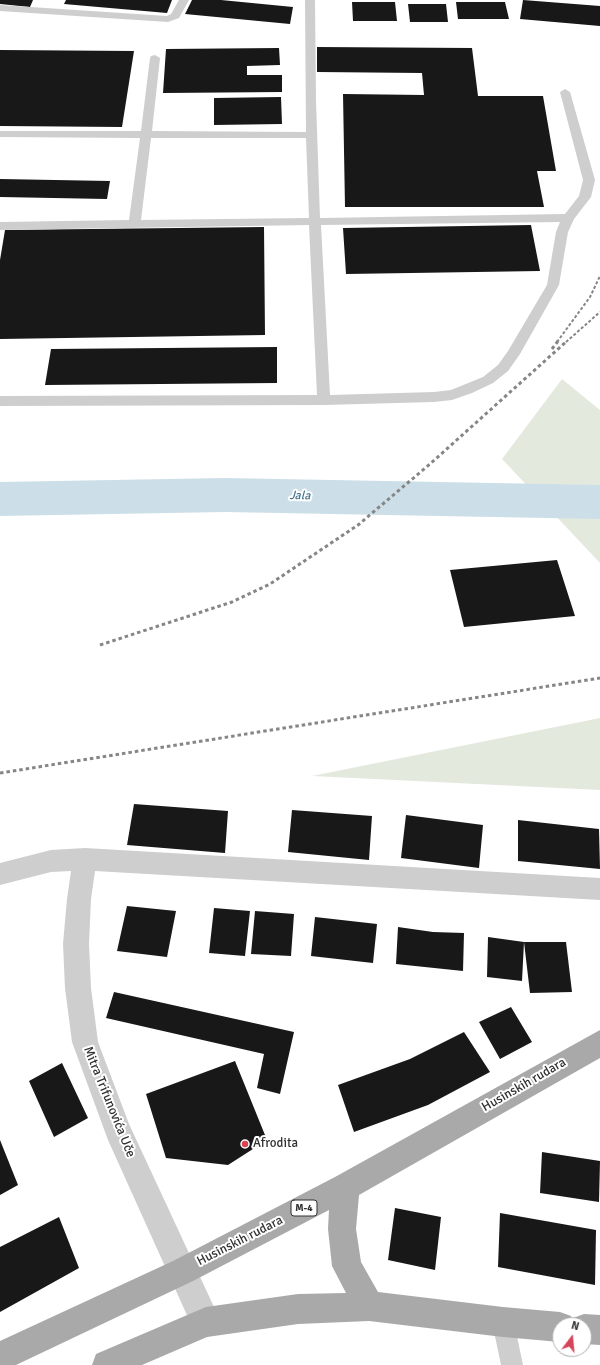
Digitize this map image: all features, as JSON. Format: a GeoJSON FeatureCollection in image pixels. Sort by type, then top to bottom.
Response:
{"type":"FeatureCollection","features":[{"type":"Feature","properties":{"kind":"main road","name":"Husinskih rudara"},"geometry":{"type":"LineString","coordinates":[[0,1357],[183,1271],[345,1187],[600,1043]]}},
{"type":"Feature","properties":{"kind":"main road"},"geometry":{"type":"LineString","coordinates":[[345,1187],[342,1229],[347,1266],[369,1306]]}},
{"type":"Feature","properties":{"kind":"main road"},"geometry":{"type":"LineString","coordinates":[[108,1365],[206,1322],[298,1309],[369,1306],[552,1326]]}},
{"type":"Feature","properties":{"kind":"street"},"geometry":{"type":"LineString","coordinates":[[0,874],[51,861],[85,858],[600,889]]}},
{"type":"Feature","properties":{"kind":"street","name":"Mitra Trifunovića Uče"},"geometry":{"type":"LineString","coordinates":[[85,858],[79,900],[76,944],[78,988],[85,1042],[118,1130],[206,1322]]}},
{"type":"Feature","properties":{"kind":"lane"},"geometry":{"type":"LineString","coordinates":[[42,10],[47,0]]}},
{"type":"Feature","properties":{"kind":"lane"},"geometry":{"type":"LineString","coordinates":[[0,8],[168,19],[175,16],[184,0]]}},
{"type":"Feature","properties":{"kind":"lane"},"geometry":{"type":"LineString","coordinates":[[310,0],[309,51],[315,221],[324,400]]}},
{"type":"Feature","properties":{"kind":"lane"},"geometry":{"type":"LineString","coordinates":[[134,224],[155,58]]}},
{"type":"Feature","properties":{"kind":"lane"},"geometry":{"type":"LineString","coordinates":[[0,401],[324,400],[446,395],[467,390],[488,380],[503,368],[513,354],[553,285],[562,232],[568,218],[585,197],[589,184],[588,172],[565,92]]}},
{"type":"Feature","properties":{"kind":"lane"},"geometry":{"type":"LineString","coordinates":[[0,134],[312,135]]}},
{"type":"Feature","properties":{"kind":"lane"},"geometry":{"type":"LineString","coordinates":[[585,197],[598,190]]}},
{"type":"Feature","properties":{"kind":"lane"},"geometry":{"type":"LineString","coordinates":[[0,226],[568,218]]}},
{"type":"Feature","properties":{"kind":"lane"},"geometry":{"type":"LineString","coordinates":[[503,1322],[512,1365]]}},
{"type":"Feature","properties":{"kind":"shaded area"},"geometry":{"type":"Polygon","coordinates":[[[562,379],[600,410],[600,563],[502,459],[562,379]]]}},
{"type":"Feature","properties":{"kind":"shaded area"},"geometry":{"type":"Polygon","coordinates":[[[600,718],[600,790],[312,776],[600,718]]]}},
{"type":"Feature","properties":{"kind":"building"},"geometry":{"type":"Polygon","coordinates":[[[0,0],[33,0],[30,7],[0,4],[0,0]]]}},
{"type":"Feature","properties":{"kind":"building"},"geometry":{"type":"Polygon","coordinates":[[[66,0],[172,0],[167,13],[64,4],[66,0]]]}},
{"type":"Feature","properties":{"kind":"building"},"geometry":{"type":"Polygon","coordinates":[[[192,0],[221,0],[293,7],[290,24],[185,14],[192,0]]]}},
{"type":"Feature","properties":{"kind":"building"},"geometry":{"type":"Polygon","coordinates":[[[523,0],[600,6],[600,26],[520,19],[523,0]]]}},
{"type":"Feature","properties":{"kind":"building"},"geometry":{"type":"Polygon","coordinates":[[[352,2],[395,2],[397,21],[353,21],[352,2]]]}},
{"type":"Feature","properties":{"kind":"building"},"geometry":{"type":"Polygon","coordinates":[[[456,2],[505,2],[509,19],[458,19],[456,2]]]}},
{"type":"Feature","properties":{"kind":"building"},"geometry":{"type":"Polygon","coordinates":[[[408,4],[446,4],[448,22],[410,22],[408,4]]]}},
{"type":"Feature","properties":{"kind":"building"},"geometry":{"type":"Polygon","coordinates":[[[317,47],[472,48],[478,96],[543,96],[556,171],[537,171],[544,207],[345,207],[343,94],[424,95],[422,73],[317,72],[317,47]]]}},
{"type":"Feature","properties":{"kind":"building"},"geometry":{"type":"Polygon","coordinates":[[[279,48],[280,65],[247,66],[247,75],[282,75],[282,92],[163,93],[166,49],[279,48]]]}},
{"type":"Feature","properties":{"kind":"building"},"geometry":{"type":"Polygon","coordinates":[[[0,50],[134,51],[122,127],[0,126],[0,50]]]}},
{"type":"Feature","properties":{"kind":"building"},"geometry":{"type":"Polygon","coordinates":[[[281,97],[282,124],[214,125],[214,98],[281,97]]]}},
{"type":"Feature","properties":{"kind":"building"},"geometry":{"type":"Polygon","coordinates":[[[0,179],[110,181],[107,199],[0,197],[0,179]]]}},
{"type":"Feature","properties":{"kind":"building"},"geometry":{"type":"Polygon","coordinates":[[[531,225],[540,271],[346,274],[343,228],[531,225]]]}},
{"type":"Feature","properties":{"kind":"building"},"geometry":{"type":"Polygon","coordinates":[[[264,227],[265,335],[0,339],[0,260],[5,230],[264,227]]]}},
{"type":"Feature","properties":{"kind":"building"},"geometry":{"type":"Polygon","coordinates":[[[277,347],[277,383],[45,385],[51,349],[277,347]]]}},
{"type":"Feature","properties":{"kind":"building"},"geometry":{"type":"Polygon","coordinates":[[[557,560],[575,616],[464,627],[450,570],[557,560]]]}},
{"type":"Feature","properties":{"kind":"building"},"geometry":{"type":"Polygon","coordinates":[[[134,804],[228,811],[225,853],[127,845],[134,804]]]}},
{"type":"Feature","properties":{"kind":"building"},"geometry":{"type":"Polygon","coordinates":[[[292,810],[372,816],[369,860],[288,852],[292,810]]]}},
{"type":"Feature","properties":{"kind":"building"},"geometry":{"type":"Polygon","coordinates":[[[406,815],[483,825],[479,868],[401,858],[406,815]]]}},
{"type":"Feature","properties":{"kind":"building"},"geometry":{"type":"Polygon","coordinates":[[[518,820],[599,829],[600,869],[518,861],[518,820]]]}},
{"type":"Feature","properties":{"kind":"building"},"geometry":{"type":"Polygon","coordinates":[[[127,906],[176,911],[167,957],[117,951],[127,906]]]}},
{"type":"Feature","properties":{"kind":"building"},"geometry":{"type":"Polygon","coordinates":[[[214,908],[250,911],[245,956],[209,953],[214,908]]]}},
{"type":"Feature","properties":{"kind":"building"},"geometry":{"type":"Polygon","coordinates":[[[255,911],[294,914],[291,956],[251,954],[255,911]]]}},
{"type":"Feature","properties":{"kind":"building"},"geometry":{"type":"Polygon","coordinates":[[[315,917],[377,924],[373,963],[311,956],[315,917]]]}},
{"type":"Feature","properties":{"kind":"building"},"geometry":{"type":"Polygon","coordinates":[[[398,927],[433,932],[464,933],[463,971],[396,964],[398,927]]]}},
{"type":"Feature","properties":{"kind":"building"},"geometry":{"type":"Polygon","coordinates":[[[488,937],[524,942],[522,981],[487,977],[488,937]]]}},
{"type":"Feature","properties":{"kind":"building"},"geometry":{"type":"Polygon","coordinates":[[[524,942],[566,942],[572,992],[530,993],[524,942]]]}},
{"type":"Feature","properties":{"kind":"building"},"geometry":{"type":"Polygon","coordinates":[[[114,992],[294,1032],[280,1094],[257,1088],[264,1054],[106,1018],[114,992]]]}},
{"type":"Feature","properties":{"kind":"building"},"geometry":{"type":"Polygon","coordinates":[[[511,1007],[532,1042],[500,1059],[479,1022],[511,1007]]]}},
{"type":"Feature","properties":{"kind":"building"},"geometry":{"type":"Polygon","coordinates":[[[464,1032],[490,1072],[428,1105],[354,1132],[338,1085],[410,1059],[464,1032]]]}},
{"type":"Feature","properties":{"kind":"building"},"geometry":{"type":"Polygon","coordinates":[[[235,1061],[267,1140],[228,1165],[166,1158],[146,1094],[235,1061]]]}},
{"type":"Feature","properties":{"kind":"building"},"geometry":{"type":"Polygon","coordinates":[[[62,1063],[88,1118],[54,1137],[29,1081],[62,1063]]]}},
{"type":"Feature","properties":{"kind":"building"},"geometry":{"type":"Polygon","coordinates":[[[0,1140],[18,1185],[0,1195],[0,1140]]]}},
{"type":"Feature","properties":{"kind":"building"},"geometry":{"type":"Polygon","coordinates":[[[542,1152],[600,1161],[599,1202],[540,1193],[542,1152]]]}},
{"type":"Feature","properties":{"kind":"building"},"geometry":{"type":"Polygon","coordinates":[[[395,1208],[441,1217],[435,1270],[388,1260],[395,1208]]]}},
{"type":"Feature","properties":{"kind":"building"},"geometry":{"type":"Polygon","coordinates":[[[500,1213],[596,1230],[595,1285],[498,1267],[500,1213]]]}},
{"type":"Feature","properties":{"kind":"building"},"geometry":{"type":"Polygon","coordinates":[[[59,1217],[79,1268],[0,1312],[0,1247],[59,1217]]]}},
{"type":"Feature","properties":{"kind":"waterway","name":"Jala"},"geometry":{"type":"LineString","coordinates":[[0,499],[225,495],[600,502]]}},
{"type":"Feature","properties":{"kind":"railway"},"geometry":{"type":"LineString","coordinates":[[557,342],[590,297],[600,276]]}},
{"type":"Feature","properties":{"kind":"railway"},"geometry":{"type":"LineString","coordinates":[[566,342],[600,312]]}},
{"type":"Feature","properties":{"kind":"railway"},"geometry":{"type":"LineString","coordinates":[[552,349],[558,341]]}},
{"type":"Feature","properties":{"kind":"railway"},"geometry":{"type":"LineString","coordinates":[[100,645],[232,602],[270,584],[358,525],[430,464],[567,341]]}},
{"type":"Feature","properties":{"kind":"railway"},"geometry":{"type":"LineString","coordinates":[[0,773],[600,678]]}},
{"type":"Feature","properties":{"kind":"place","name":"Afrodita"},"geometry":{"type":"Point","coordinates":[245,1144]}}]}
